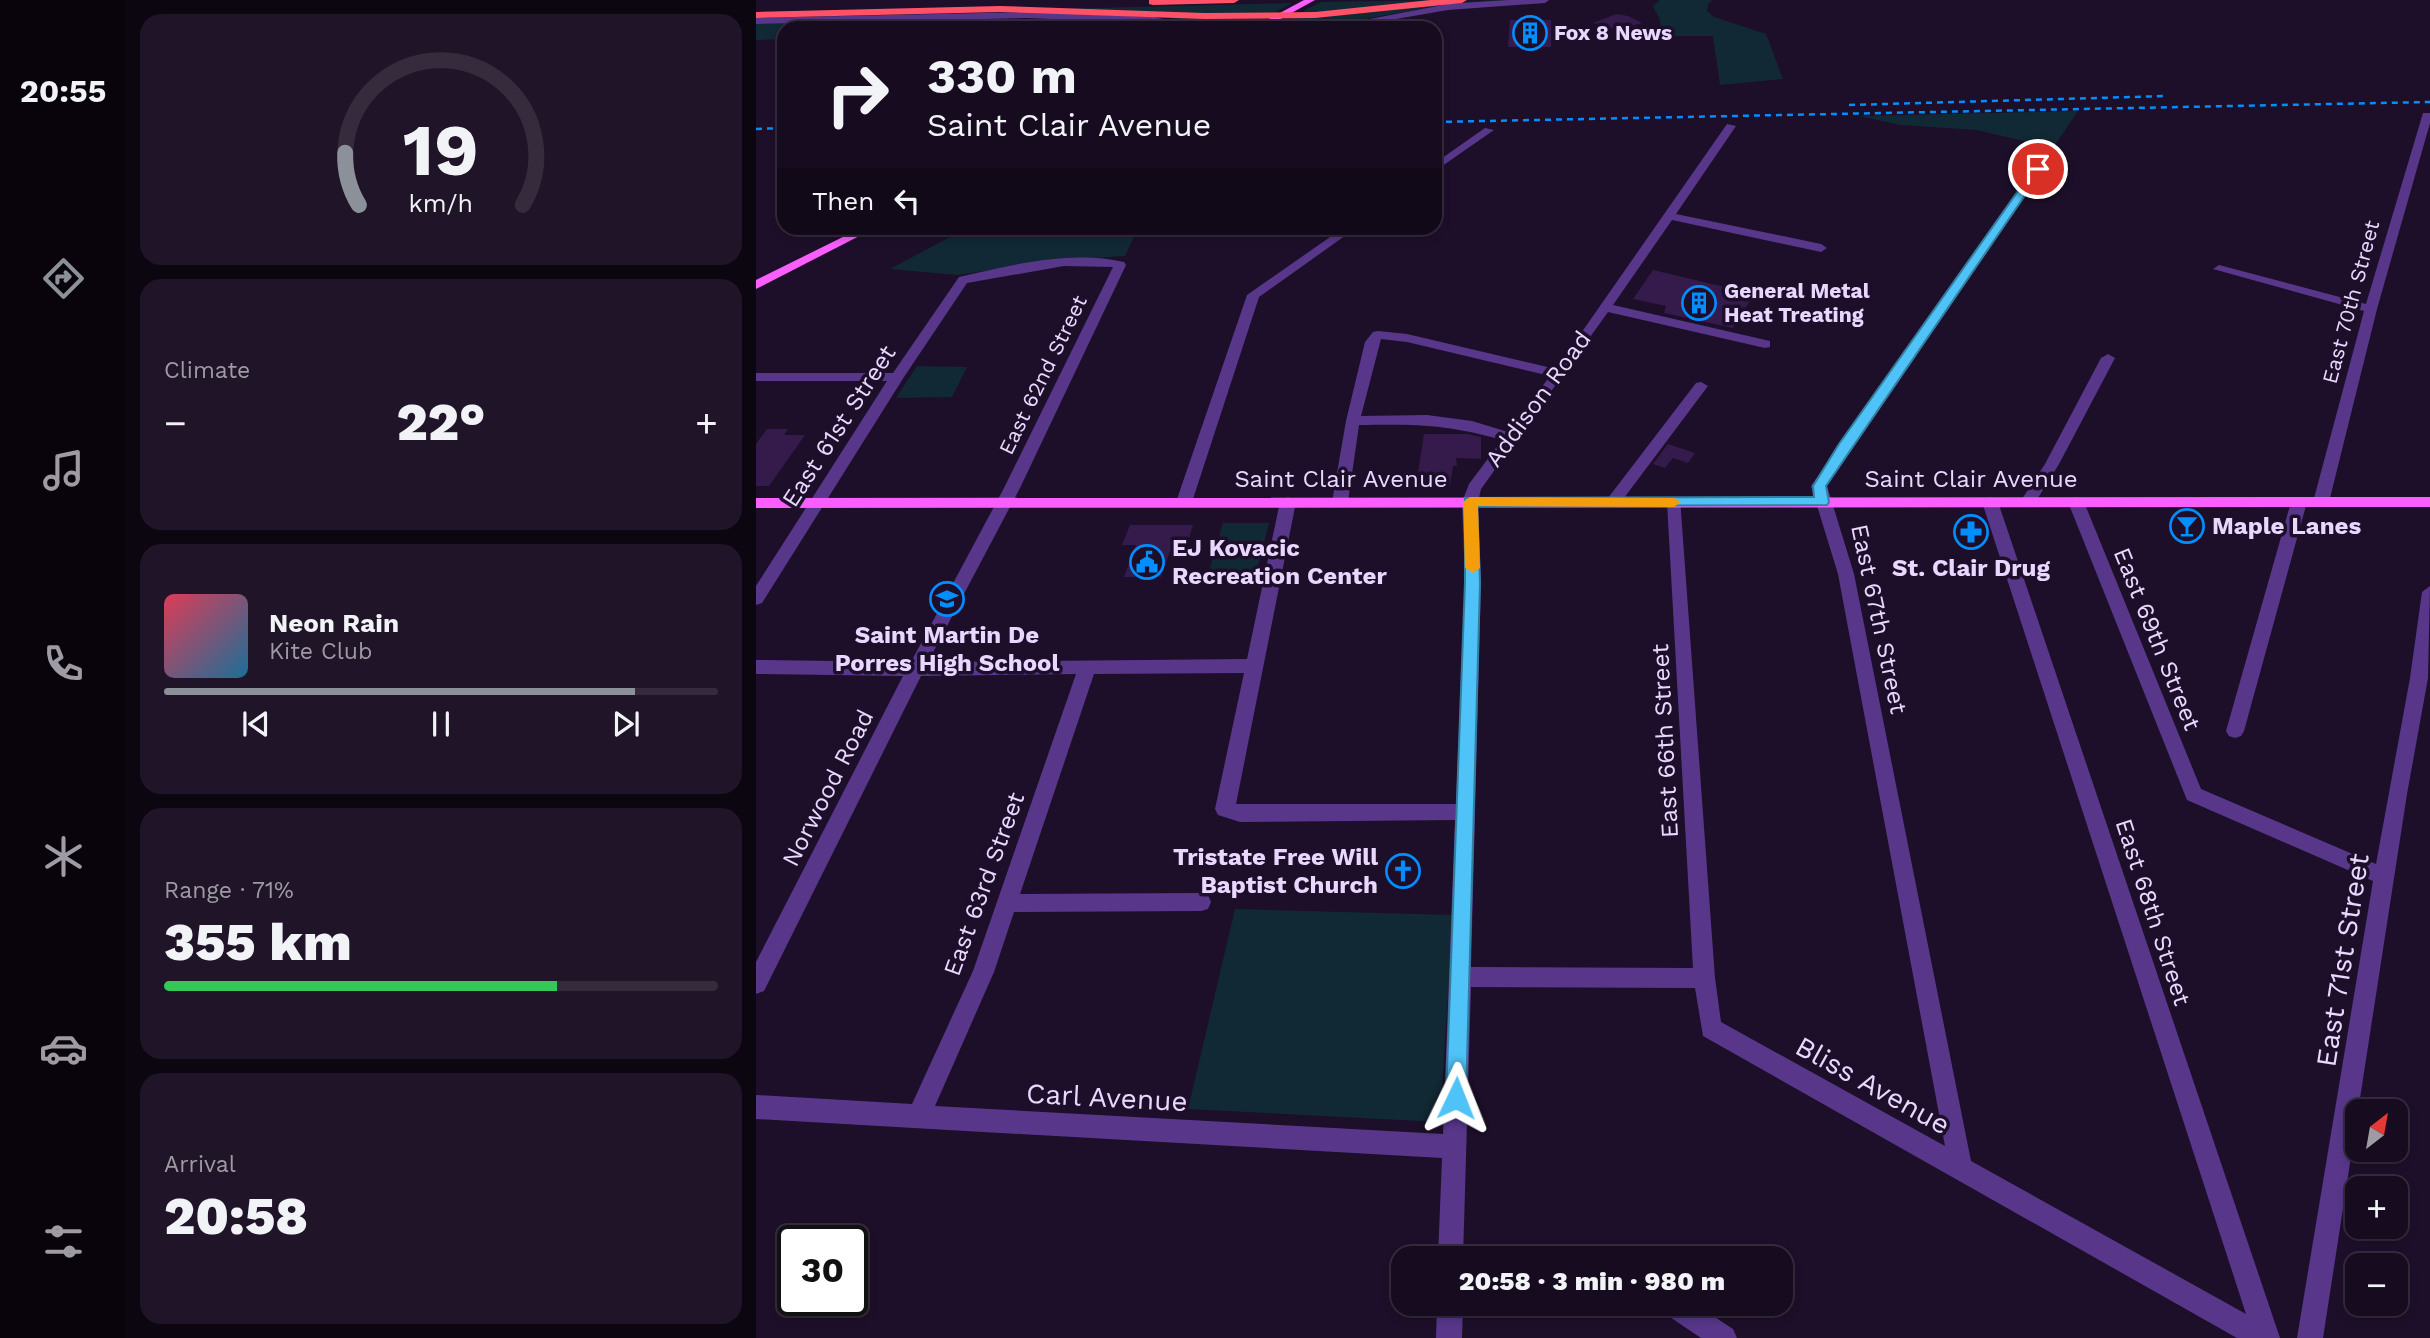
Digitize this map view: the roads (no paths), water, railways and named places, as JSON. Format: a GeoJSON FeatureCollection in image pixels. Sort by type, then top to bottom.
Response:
{"type":"FeatureCollection","features":[{"type":"Feature","properties":{"kind":"highway"},"geometry":{"type":"LineString","coordinates":[[756,4],[925,0]]}},
{"type":"Feature","properties":{"kind":"highway"},"geometry":{"type":"LineString","coordinates":[[756,13],[1234,0]]}},
{"type":"Feature","properties":{"kind":"highway"},"geometry":{"type":"LineString","coordinates":[[756,13],[1000,9],[1279,20],[1462,0]]}},
{"type":"Feature","properties":{"kind":"highway"},"geometry":{"type":"LineString","coordinates":[[1230,16],[1248,21]]}},
{"type":"Feature","properties":{"kind":"main road"},"geometry":{"type":"LineString","coordinates":[[1279,20],[1308,1]]}},
{"type":"Feature","properties":{"kind":"main road"},"geometry":{"type":"LineString","coordinates":[[756,285],[855,235]]}},
{"type":"Feature","properties":{"kind":"main road","name":"Saint Clair Avenue"},"geometry":{"type":"LineString","coordinates":[[756,503],[2430,502]]}},
{"type":"Feature","properties":{"kind":"street"},"geometry":{"type":"LineString","coordinates":[[1368,21],[1448,7],[1545,0]]}},
{"type":"Feature","properties":{"kind":"street"},"geometry":{"type":"LineString","coordinates":[[756,21],[1038,15],[1160,21]]}},
{"type":"Feature","properties":{"kind":"street","name":"East 70th Street"},"geometry":{"type":"LineString","coordinates":[[2321,502],[2371,309],[2427,115]]}},
{"type":"Feature","properties":{"kind":"street","name":"Addison Road"},"geometry":{"type":"LineString","coordinates":[[1470,502],[1474,488],[1559,374],[1731,126]]}},
{"type":"Feature","properties":{"kind":"street"},"geometry":{"type":"LineString","coordinates":[[1442,163],[1489,130]]}},
{"type":"Feature","properties":{"kind":"street","name":"East 67th Street"},"geometry":{"type":"LineString","coordinates":[[1961,1169],[1846,575],[1819,486],[2053,148]]}},
{"type":"Feature","properties":{"kind":"street"},"geometry":{"type":"LineString","coordinates":[[1669,216],[1821,248]]}},
{"type":"Feature","properties":{"kind":"street"},"geometry":{"type":"LineString","coordinates":[[1184,502],[1253,295],[1340,235]]}},
{"type":"Feature","properties":{"kind":"street","name":"East 61st Street"},"geometry":{"type":"LineString","coordinates":[[756,599],[897,377],[963,280],[1053,265],[1104,263],[1120,266]]}},
{"type":"Feature","properties":{"kind":"street","name":"East 62nd Street"},"geometry":{"type":"LineString","coordinates":[[1002,502],[1120,266]]}},
{"type":"Feature","properties":{"kind":"street"},"geometry":{"type":"LineString","coordinates":[[2220,269],[2371,309]]}},
{"type":"Feature","properties":{"kind":"street"},"geometry":{"type":"LineString","coordinates":[[1603,307],[1765,344]]}},
{"type":"Feature","properties":{"kind":"street"},"geometry":{"type":"LineString","coordinates":[[1340,502],[1353,421],[1372,342],[1378,335],[1391,334],[1559,374]]}},
{"type":"Feature","properties":{"kind":"street"},"geometry":{"type":"LineString","coordinates":[[2028,502],[2108,358]]}},
{"type":"Feature","properties":{"kind":"street"},"geometry":{"type":"LineString","coordinates":[[756,377],[897,377]]}},
{"type":"Feature","properties":{"kind":"street"},"geometry":{"type":"LineString","coordinates":[[1613,502],[1701,386]]}},
{"type":"Feature","properties":{"kind":"street"},"geometry":{"type":"LineString","coordinates":[[1353,421],[1427,419],[1472,425],[1512,438]]}},
{"type":"Feature","properties":{"kind":"street","name":"Norwood Road"},"geometry":{"type":"LineString","coordinates":[[756,984],[1002,502]]}},
{"type":"Feature","properties":{"kind":"street"},"geometry":{"type":"LineString","coordinates":[[1288,502],[1225,809],[1240,814],[1464,812]]}},
{"type":"Feature","properties":{"kind":"street"},"geometry":{"type":"LineString","coordinates":[[1451,1246],[1473,582],[1470,502]]}},
{"type":"Feature","properties":{"kind":"street","name":"East 66th Street"},"geometry":{"type":"LineString","coordinates":[[1675,502],[1704,978]]}},
{"type":"Feature","properties":{"kind":"street","name":"East 68th Street"},"geometry":{"type":"LineString","coordinates":[[1990,502],[2265,1338]]}},
{"type":"Feature","properties":{"kind":"street","name":"East 69th Street"},"geometry":{"type":"LineString","coordinates":[[2076,502],[2194,794],[2383,876]]}},
{"type":"Feature","properties":{"kind":"street"},"geometry":{"type":"LineString","coordinates":[[2235,731],[2299,502]]}},
{"type":"Feature","properties":{"kind":"street","name":"East 71st Street"},"geometry":{"type":"LineString","coordinates":[[2310,1338],[2383,876],[2419,678],[2430,592]]}},
{"type":"Feature","properties":{"kind":"street","name":"East 63rd Street"},"geometry":{"type":"LineString","coordinates":[[919,1115],[982,972],[1008,903],[1088,666]]}},
{"type":"Feature","properties":{"kind":"street"},"geometry":{"type":"LineString","coordinates":[[756,667],[915,669],[1253,666]]}},
{"type":"Feature","properties":{"kind":"street"},"geometry":{"type":"LineString","coordinates":[[1008,903],[1201,902]]}},
{"type":"Feature","properties":{"kind":"street"},"geometry":{"type":"LineString","coordinates":[[1460,977],[1704,978]]}},
{"type":"Feature","properties":{"kind":"street","name":"Bliss Avenue"},"geometry":{"type":"LineString","coordinates":[[1704,978],[1711,1028],[2265,1338]]}},
{"type":"Feature","properties":{"kind":"street","name":"Carl Avenue"},"geometry":{"type":"LineString","coordinates":[[756,1107],[1455,1147]]}},
{"type":"Feature","properties":{"kind":"street"},"geometry":{"type":"LineString","coordinates":[[1449,1338],[1450,1316]]}},
{"type":"Feature","properties":{"kind":"street"},"geometry":{"type":"LineString","coordinates":[[1691,1316],[1724,1338]]}},
{"type":"Feature","properties":{"kind":"railway"},"geometry":{"type":"LineString","coordinates":[[1849,105],[2166,96]]}},
{"type":"Feature","properties":{"kind":"railway"},"geometry":{"type":"LineString","coordinates":[[1442,122],[2430,102]]}},
{"type":"Feature","properties":{"kind":"railway"},"geometry":{"type":"LineString","coordinates":[[756,129],[777,128]]}},
{"type":"Feature","properties":{"kind":"place","name":"Fox 8 News"},"geometry":{"type":"Point","coordinates":[1530,33]}},
{"type":"Feature","properties":{"kind":"place","name":"General Metal Heat Treating"},"geometry":{"type":"Point","coordinates":[1699,303]}},
{"type":"Feature","properties":{"kind":"place","name":"Maple Lanes"},"geometry":{"type":"Point","coordinates":[2187,526]}},
{"type":"Feature","properties":{"kind":"place","name":"St. Clair Drug"},"geometry":{"type":"Point","coordinates":[1971,532]}},
{"type":"Feature","properties":{"kind":"place","name":"EJ Kovacic Recreation Center"},"geometry":{"type":"Point","coordinates":[1147,562]}},
{"type":"Feature","properties":{"kind":"place","name":"Saint Martin De Porres High School"},"geometry":{"type":"Point","coordinates":[947,599]}},
{"type":"Feature","properties":{"kind":"place","name":"Tristate Free Will Baptist Church"},"geometry":{"type":"Point","coordinates":[1403,871]}}]}
